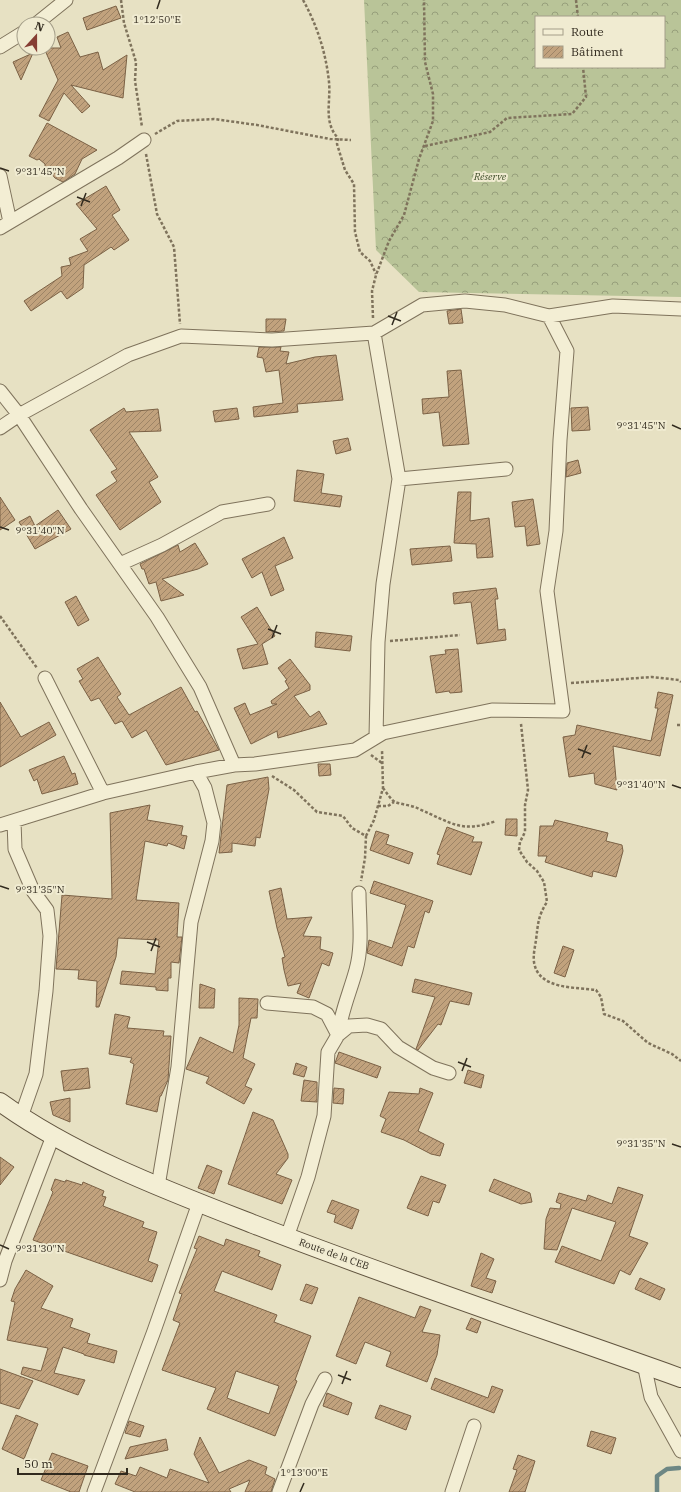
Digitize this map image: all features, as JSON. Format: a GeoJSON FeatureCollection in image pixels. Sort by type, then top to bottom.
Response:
{"type":"FeatureCollection","features":[{"type":"Feature","properties":{"kind":"main road","name":"Route de la CEB"},"geometry":{"type":"LineString","coordinates":[[0,1102],[21,1117],[53,1136],[158,1186],[199,1203],[287,1237],[681,1378]]}},
{"type":"Feature","properties":{"kind":"street"},"geometry":{"type":"LineString","coordinates":[[46,16],[66,0]]}},
{"type":"Feature","properties":{"kind":"street"},"geometry":{"type":"LineString","coordinates":[[0,47],[16,37]]}},
{"type":"Feature","properties":{"kind":"street"},"geometry":{"type":"LineString","coordinates":[[0,176],[5,225],[144,140]]}},
{"type":"Feature","properties":{"kind":"street"},"geometry":{"type":"LineString","coordinates":[[0,428],[19,415],[128,355],[181,336],[272,340],[374,333],[422,305],[465,301],[505,305],[549,316],[613,306],[681,309]]}},
{"type":"Feature","properties":{"kind":"street"},"geometry":{"type":"LineString","coordinates":[[0,824],[103,793],[196,772],[234,765],[255,764],[355,750],[379,735],[492,710],[563,711],[547,591],[556,531],[560,440],[567,351],[549,316]]}},
{"type":"Feature","properties":{"kind":"street"},"geometry":{"type":"LineString","coordinates":[[374,333],[399,479],[383,584],[378,642],[379,735]]}},
{"type":"Feature","properties":{"kind":"street"},"geometry":{"type":"LineString","coordinates":[[0,391],[19,415],[81,509],[120,564],[200,687],[234,765]]}},
{"type":"Feature","properties":{"kind":"street"},"geometry":{"type":"LineString","coordinates":[[399,479],[506,468]]}},
{"type":"Feature","properties":{"kind":"street"},"geometry":{"type":"LineString","coordinates":[[120,564],[162,545],[222,512],[268,504]]}},
{"type":"Feature","properties":{"kind":"street"},"geometry":{"type":"LineString","coordinates":[[45,678],[103,793]]}},
{"type":"Feature","properties":{"kind":"street"},"geometry":{"type":"LineString","coordinates":[[158,1186],[178,1067],[191,922],[212,841],[214,823],[205,788],[196,772]]}},
{"type":"Feature","properties":{"kind":"street"},"geometry":{"type":"LineString","coordinates":[[14,821],[16,848],[33,891],[47,910],[50,936],[46,991],[36,1074],[21,1117]]}},
{"type":"Feature","properties":{"kind":"street"},"geometry":{"type":"LineString","coordinates":[[338,1035],[340,1020],[357,969],[360,934],[359,893]]}},
{"type":"Feature","properties":{"kind":"street"},"geometry":{"type":"LineString","coordinates":[[267,1003],[314,1007],[327,1014],[338,1035]]}},
{"type":"Feature","properties":{"kind":"street"},"geometry":{"type":"LineString","coordinates":[[287,1237],[308,1177],[324,1116],[328,1052],[338,1035],[349,1026],[368,1025],[381,1029],[398,1047],[433,1068],[449,1073]]}},
{"type":"Feature","properties":{"kind":"street"},"geometry":{"type":"LineString","coordinates":[[0,1280],[5,1261],[53,1136]]}},
{"type":"Feature","properties":{"kind":"street"},"geometry":{"type":"LineString","coordinates":[[94,1492],[154,1331],[199,1203]]}},
{"type":"Feature","properties":{"kind":"street"},"geometry":{"type":"LineString","coordinates":[[644,1364],[651,1397],[681,1451]]}},
{"type":"Feature","properties":{"kind":"street"},"geometry":{"type":"LineString","coordinates":[[279,1492],[312,1404],[324,1379]]}},
{"type":"Feature","properties":{"kind":"street"},"geometry":{"type":"LineString","coordinates":[[452,1492],[474,1426]]}},
{"type":"Feature","properties":{"kind":"path"},"geometry":{"type":"LineString","coordinates":[[121,0],[124,23],[136,62],[135,81],[157,214],[174,247],[181,336]]}},
{"type":"Feature","properties":{"kind":"path"},"geometry":{"type":"LineString","coordinates":[[303,0],[313,18],[322,41],[329,83],[328,115],[332,132],[338,138]]}},
{"type":"Feature","properties":{"kind":"path"},"geometry":{"type":"LineString","coordinates":[[374,333],[372,291],[376,275],[389,242],[404,215],[419,159],[433,121],[433,94],[425,62],[424,0]]}},
{"type":"Feature","properties":{"kind":"path"},"geometry":{"type":"LineString","coordinates":[[576,0],[578,16]]}},
{"type":"Feature","properties":{"kind":"path"},"geometry":{"type":"LineString","coordinates":[[424,146],[490,132],[507,118],[572,114],[586,98],[583,68]]}},
{"type":"Feature","properties":{"kind":"path"},"geometry":{"type":"LineString","coordinates":[[144,140],[177,121],[214,119],[330,139],[338,138],[351,140]]}},
{"type":"Feature","properties":{"kind":"path"},"geometry":{"type":"LineString","coordinates":[[338,138],[337,144],[345,170],[354,184],[354,232],[360,252],[370,261],[376,275]]}},
{"type":"Feature","properties":{"kind":"path"},"geometry":{"type":"LineString","coordinates":[[0,616],[45,678]]}},
{"type":"Feature","properties":{"kind":"path"},"geometry":{"type":"LineString","coordinates":[[378,642],[460,635]]}},
{"type":"Feature","properties":{"kind":"path"},"geometry":{"type":"LineString","coordinates":[[560,684],[652,677],[679,680],[681,682]]}},
{"type":"Feature","properties":{"kind":"path"},"geometry":{"type":"LineString","coordinates":[[519,711],[524,739],[528,790],[525,805],[525,832],[520,842],[519,850],[527,862],[537,871],[544,882],[547,902],[539,914],[534,962],[537,972],[544,979],[576,990],[596,990],[601,997],[604,1014],[623,1021],[648,1043],[672,1054],[681,1061]]}},
{"type":"Feature","properties":{"kind":"path"},"geometry":{"type":"LineString","coordinates":[[359,893],[365,858],[366,836],[374,820],[382,788],[379,735]]}},
{"type":"Feature","properties":{"kind":"path"},"geometry":{"type":"LineString","coordinates":[[255,764],[294,790],[317,812],[343,816],[352,828],[366,836]]}},
{"type":"Feature","properties":{"kind":"path"},"geometry":{"type":"LineString","coordinates":[[382,788],[394,802],[419,808],[442,821],[461,826],[481,827],[496,821]]}},
{"type":"Feature","properties":{"kind":"path"},"geometry":{"type":"LineString","coordinates":[[378,806],[388,806],[394,802]]}},
{"type":"Feature","properties":{"kind":"green space","name":"Réserve"},"geometry":{"type":"Polygon","coordinates":[[[364,0],[681,0],[681,297],[419,292],[376,250],[364,0]]]}},
{"type":"Feature","properties":{"kind":"building"},"geometry":{"type":"Polygon","coordinates":[[[116,6],[121,18],[87,30],[83,18],[116,6]]]}},
{"type":"Feature","properties":{"kind":"building"},"geometry":{"type":"Polygon","coordinates":[[[68,32],[80,57],[98,52],[103,70],[127,55],[123,98],[71,85],[90,106],[82,113],[64,93],[49,121],[39,116],[58,80],[48,56],[56,56],[56,48],[61,48],[57,37],[68,32]]]}},
{"type":"Feature","properties":{"kind":"building"},"geometry":{"type":"Polygon","coordinates":[[[26,56],[32,56],[21,80],[13,62],[26,56]]]}},
{"type":"Feature","properties":{"kind":"building"},"geometry":{"type":"Polygon","coordinates":[[[47,123],[97,150],[82,159],[75,174],[63,182],[55,178],[45,164],[39,159],[37,160],[29,156],[47,123]]]}},
{"type":"Feature","properties":{"kind":"building"},"geometry":{"type":"Polygon","coordinates":[[[106,186],[120,210],[112,215],[129,240],[114,250],[111,247],[84,265],[83,288],[67,299],[61,291],[31,311],[24,301],[62,276],[61,267],[71,265],[69,258],[88,251],[80,239],[97,229],[76,204],[106,186]]]}},
{"type":"Feature","properties":{"kind":"building"},"geometry":{"type":"Polygon","coordinates":[[[461,309],[463,323],[449,324],[447,311],[461,309]]]}},
{"type":"Feature","properties":{"kind":"building"},"geometry":{"type":"Polygon","coordinates":[[[266,319],[286,319],[284,331],[266,332],[266,319]]]}},
{"type":"Feature","properties":{"kind":"building"},"geometry":{"type":"Polygon","coordinates":[[[259,347],[281,347],[280,351],[289,352],[286,364],[315,357],[336,355],[343,400],[297,404],[298,412],[254,417],[253,407],[283,403],[279,370],[266,372],[263,358],[257,357],[259,347]]]}},
{"type":"Feature","properties":{"kind":"building"},"geometry":{"type":"Polygon","coordinates":[[[461,370],[469,444],[443,446],[439,412],[423,414],[422,399],[449,397],[447,371],[461,370]]]}},
{"type":"Feature","properties":{"kind":"building"},"geometry":{"type":"Polygon","coordinates":[[[588,407],[590,430],[572,431],[571,408],[588,407]]]}},
{"type":"Feature","properties":{"kind":"building"},"geometry":{"type":"Polygon","coordinates":[[[124,408],[126,412],[158,409],[161,431],[129,432],[158,477],[149,482],[161,502],[120,530],[96,495],[117,481],[111,472],[117,469],[90,430],[124,408]]]}},
{"type":"Feature","properties":{"kind":"building"},"geometry":{"type":"Polygon","coordinates":[[[237,408],[239,419],[215,422],[213,411],[237,408]]]}},
{"type":"Feature","properties":{"kind":"building"},"geometry":{"type":"Polygon","coordinates":[[[348,438],[351,450],[336,454],[333,441],[348,438]]]}},
{"type":"Feature","properties":{"kind":"building"},"geometry":{"type":"Polygon","coordinates":[[[578,460],[581,473],[566,477],[567,463],[578,460]]]}},
{"type":"Feature","properties":{"kind":"building"},"geometry":{"type":"Polygon","coordinates":[[[297,470],[324,474],[321,493],[342,496],[340,507],[294,501],[297,470]]]}},
{"type":"Feature","properties":{"kind":"building"},"geometry":{"type":"Polygon","coordinates":[[[458,492],[471,492],[470,521],[489,518],[493,557],[477,558],[476,544],[454,543],[458,492]]]}},
{"type":"Feature","properties":{"kind":"building"},"geometry":{"type":"Polygon","coordinates":[[[0,497],[15,520],[0,530],[0,497]]]}},
{"type":"Feature","properties":{"kind":"building"},"geometry":{"type":"Polygon","coordinates":[[[533,499],[540,544],[527,546],[525,526],[515,527],[512,502],[533,499]]]}},
{"type":"Feature","properties":{"kind":"building"},"geometry":{"type":"Polygon","coordinates":[[[58,510],[71,529],[35,549],[19,522],[30,516],[35,526],[58,510]]]}},
{"type":"Feature","properties":{"kind":"building"},"geometry":{"type":"Polygon","coordinates":[[[284,537],[293,558],[275,566],[284,590],[271,596],[262,572],[252,578],[242,559],[284,537]]]}},
{"type":"Feature","properties":{"kind":"building"},"geometry":{"type":"Polygon","coordinates":[[[195,543],[208,564],[198,569],[162,579],[184,595],[161,601],[156,582],[149,584],[144,569],[142,569],[140,564],[178,545],[180,552],[195,543]]]}},
{"type":"Feature","properties":{"kind":"building"},"geometry":{"type":"Polygon","coordinates":[[[450,546],[452,561],[412,565],[410,549],[450,546]]]}},
{"type":"Feature","properties":{"kind":"building"},"geometry":{"type":"Polygon","coordinates":[[[496,588],[498,599],[495,599],[498,630],[505,629],[506,640],[477,644],[471,602],[454,604],[453,593],[496,588]]]}},
{"type":"Feature","properties":{"kind":"building"},"geometry":{"type":"Polygon","coordinates":[[[76,596],[89,620],[78,626],[65,602],[76,596]]]}},
{"type":"Feature","properties":{"kind":"building"},"geometry":{"type":"Polygon","coordinates":[[[257,607],[275,636],[262,644],[268,664],[243,669],[237,649],[258,644],[241,617],[257,607]]]}},
{"type":"Feature","properties":{"kind":"building"},"geometry":{"type":"Polygon","coordinates":[[[316,632],[352,636],[350,651],[315,647],[316,632]]]}},
{"type":"Feature","properties":{"kind":"building"},"geometry":{"type":"Polygon","coordinates":[[[458,649],[462,692],[450,693],[449,691],[436,693],[430,656],[446,654],[445,650],[458,649]]]}},
{"type":"Feature","properties":{"kind":"building"},"geometry":{"type":"Polygon","coordinates":[[[98,657],[121,694],[117,697],[129,715],[181,687],[195,712],[197,711],[219,750],[166,765],[146,730],[132,738],[122,721],[115,724],[99,698],[91,701],[79,681],[83,679],[77,669],[98,657]]]}},
{"type":"Feature","properties":{"kind":"building"},"geometry":{"type":"Polygon","coordinates":[[[290,659],[310,685],[310,690],[294,696],[310,717],[319,711],[327,724],[278,738],[277,731],[251,744],[234,708],[245,703],[250,715],[277,704],[272,704],[271,701],[289,688],[285,681],[287,680],[278,668],[290,659]]]}},
{"type":"Feature","properties":{"kind":"building"},"geometry":{"type":"Polygon","coordinates":[[[658,692],[673,695],[660,756],[613,746],[617,790],[595,784],[594,773],[569,777],[563,737],[575,735],[577,725],[651,741],[658,708],[655,708],[658,692]]]}},
{"type":"Feature","properties":{"kind":"building"},"geometry":{"type":"Polygon","coordinates":[[[0,702],[21,737],[49,722],[56,735],[0,767],[0,702]]]}},
{"type":"Feature","properties":{"kind":"building"},"geometry":{"type":"Polygon","coordinates":[[[64,756],[72,774],[75,773],[78,784],[42,794],[37,779],[34,781],[29,770],[64,756]]]}},
{"type":"Feature","properties":{"kind":"building"},"geometry":{"type":"Polygon","coordinates":[[[318,764],[330,764],[331,775],[319,776],[318,764]]]}},
{"type":"Feature","properties":{"kind":"building"},"geometry":{"type":"Polygon","coordinates":[[[268,777],[269,789],[260,838],[256,837],[255,846],[232,843],[232,852],[219,853],[227,785],[268,777]]]}},
{"type":"Feature","properties":{"kind":"building"},"geometry":{"type":"Polygon","coordinates":[[[150,805],[147,820],[183,826],[181,835],[187,836],[184,849],[168,843],[167,846],[145,841],[136,900],[179,903],[177,937],[182,937],[179,963],[171,962],[171,978],[168,978],[168,991],[156,990],[156,987],[120,984],[122,971],[155,974],[159,940],[118,938],[116,957],[99,1007],[96,1007],[97,981],[78,979],[79,970],[56,969],[62,895],[112,899],[110,813],[150,805]]]}},
{"type":"Feature","properties":{"kind":"building"},"geometry":{"type":"Polygon","coordinates":[[[506,819],[517,819],[517,836],[505,835],[506,819]]]}},
{"type":"Feature","properties":{"kind":"building"},"geometry":{"type":"Polygon","coordinates":[[[555,820],[608,833],[606,841],[622,845],[623,851],[616,877],[593,871],[592,877],[545,862],[547,856],[538,856],[540,826],[553,826],[555,820]]]}},
{"type":"Feature","properties":{"kind":"building"},"geometry":{"type":"Polygon","coordinates":[[[447,827],[474,837],[472,842],[482,842],[471,875],[437,864],[440,855],[437,854],[447,827]]]}},
{"type":"Feature","properties":{"kind":"building"},"geometry":{"type":"Polygon","coordinates":[[[376,831],[389,835],[386,844],[413,853],[409,864],[370,850],[376,831]]]}},
{"type":"Feature","properties":{"kind":"building"},"geometry":{"type":"Polygon","coordinates":[[[374,881],[433,901],[429,913],[425,911],[414,948],[408,946],[402,966],[367,953],[369,940],[392,948],[406,905],[370,893],[374,881]]]}},
{"type":"Feature","properties":{"kind":"building"},"geometry":{"type":"Polygon","coordinates":[[[281,888],[287,919],[312,917],[303,936],[321,937],[320,949],[333,953],[329,966],[322,963],[309,998],[297,993],[301,983],[288,986],[282,958],[285,957],[269,891],[281,888]]]}},
{"type":"Feature","properties":{"kind":"building"},"geometry":{"type":"Polygon","coordinates":[[[563,946],[574,950],[565,977],[554,973],[563,946]]]}},
{"type":"Feature","properties":{"kind":"building"},"geometry":{"type":"Polygon","coordinates":[[[415,979],[472,993],[469,1005],[450,1001],[441,1025],[438,1024],[418,1050],[416,1049],[435,997],[412,992],[415,979]]]}},
{"type":"Feature","properties":{"kind":"building"},"geometry":{"type":"Polygon","coordinates":[[[200,984],[215,989],[214,1008],[199,1008],[200,984]]]}},
{"type":"Feature","properties":{"kind":"building"},"geometry":{"type":"Polygon","coordinates":[[[239,998],[258,999],[257,1018],[251,1018],[243,1058],[255,1064],[245,1086],[252,1089],[244,1104],[206,1083],[209,1077],[186,1069],[200,1037],[233,1053],[239,1025],[239,998]]]}},
{"type":"Feature","properties":{"kind":"building"},"geometry":{"type":"Polygon","coordinates":[[[115,1014],[130,1017],[127,1028],[164,1031],[163,1036],[171,1036],[168,1080],[160,1096],[157,1112],[126,1104],[134,1064],[130,1062],[132,1058],[109,1054],[115,1014]]]}},
{"type":"Feature","properties":{"kind":"building"},"geometry":{"type":"Polygon","coordinates":[[[339,1052],[381,1067],[377,1078],[335,1063],[339,1052]]]}},
{"type":"Feature","properties":{"kind":"building"},"geometry":{"type":"Polygon","coordinates":[[[296,1063],[307,1067],[304,1077],[293,1074],[296,1063]]]}},
{"type":"Feature","properties":{"kind":"building"},"geometry":{"type":"Polygon","coordinates":[[[88,1068],[90,1088],[64,1091],[61,1071],[88,1068]]]}},
{"type":"Feature","properties":{"kind":"building"},"geometry":{"type":"Polygon","coordinates":[[[468,1070],[484,1075],[481,1088],[464,1083],[468,1070]]]}},
{"type":"Feature","properties":{"kind":"building"},"geometry":{"type":"Polygon","coordinates":[[[304,1080],[317,1082],[317,1102],[301,1101],[304,1080]]]}},
{"type":"Feature","properties":{"kind":"building"},"geometry":{"type":"Polygon","coordinates":[[[334,1088],[344,1089],[343,1104],[333,1103],[334,1088]]]}},
{"type":"Feature","properties":{"kind":"building"},"geometry":{"type":"Polygon","coordinates":[[[420,1088],[433,1093],[418,1131],[444,1144],[440,1156],[431,1154],[404,1140],[381,1132],[386,1119],[380,1116],[389,1092],[419,1094],[420,1088]]]}},
{"type":"Feature","properties":{"kind":"building"},"geometry":{"type":"Polygon","coordinates":[[[70,1098],[70,1122],[53,1115],[50,1102],[70,1098]]]}},
{"type":"Feature","properties":{"kind":"building"},"geometry":{"type":"Polygon","coordinates":[[[253,1112],[273,1120],[288,1154],[288,1158],[276,1174],[292,1180],[282,1204],[228,1184],[253,1112]]]}},
{"type":"Feature","properties":{"kind":"building"},"geometry":{"type":"Polygon","coordinates":[[[0,1157],[14,1167],[0,1185],[0,1157]]]}},
{"type":"Feature","properties":{"kind":"building"},"geometry":{"type":"Polygon","coordinates":[[[207,1165],[222,1171],[214,1194],[198,1188],[207,1165]]]}},
{"type":"Feature","properties":{"kind":"building"},"geometry":{"type":"Polygon","coordinates":[[[421,1176],[446,1185],[439,1203],[433,1201],[428,1216],[407,1208],[421,1176]]]}},
{"type":"Feature","properties":{"kind":"building"},"geometry":{"type":"Polygon","coordinates":[[[55,1179],[65,1182],[66,1180],[82,1185],[83,1182],[104,1191],[102,1196],[106,1197],[103,1206],[144,1222],[142,1227],[157,1232],[148,1261],[158,1265],[152,1282],[33,1240],[53,1192],[51,1190],[55,1179]]]}},
{"type":"Feature","properties":{"kind":"building"},"geometry":{"type":"Polygon","coordinates":[[[494,1179],[530,1193],[532,1202],[521,1204],[489,1191],[494,1179]]]}},
{"type":"Feature","properties":{"kind":"building"},"geometry":{"type":"Polygon","coordinates":[[[618,1187],[643,1195],[629,1236],[648,1243],[630,1275],[620,1270],[614,1284],[555,1262],[562,1246],[601,1261],[616,1222],[572,1208],[557,1250],[544,1249],[546,1219],[550,1208],[560,1209],[561,1204],[556,1202],[559,1193],[586,1201],[588,1195],[612,1204],[618,1187]]]}},
{"type":"Feature","properties":{"kind":"building"},"geometry":{"type":"Polygon","coordinates":[[[332,1200],[359,1210],[352,1229],[334,1222],[336,1215],[327,1212],[332,1200]]]}},
{"type":"Feature","properties":{"kind":"building"},"geometry":{"type":"Polygon","coordinates":[[[199,1236],[224,1246],[226,1239],[260,1251],[258,1256],[281,1265],[272,1290],[222,1271],[214,1291],[277,1315],[274,1322],[311,1336],[295,1380],[297,1381],[275,1436],[207,1409],[216,1388],[162,1370],[180,1323],[173,1320],[182,1294],[179,1293],[197,1249],[194,1248],[199,1236]],[[236,1371],[227,1398],[269,1414],[279,1386],[236,1371]]]}},
{"type":"Feature","properties":{"kind":"building"},"geometry":{"type":"Polygon","coordinates":[[[481,1253],[494,1259],[486,1278],[496,1281],[492,1293],[471,1286],[481,1253]]]}},
{"type":"Feature","properties":{"kind":"building"},"geometry":{"type":"Polygon","coordinates":[[[26,1270],[53,1286],[41,1308],[73,1319],[70,1327],[90,1334],[87,1343],[117,1351],[114,1363],[84,1355],[63,1347],[54,1373],[85,1380],[78,1395],[21,1374],[23,1367],[41,1371],[48,1348],[7,1340],[15,1302],[11,1301],[15,1289],[26,1270]]]}},
{"type":"Feature","properties":{"kind":"building"},"geometry":{"type":"Polygon","coordinates":[[[640,1278],[665,1289],[660,1300],[635,1289],[640,1278]]]}},
{"type":"Feature","properties":{"kind":"building"},"geometry":{"type":"Polygon","coordinates":[[[306,1284],[318,1288],[312,1304],[300,1300],[306,1284]]]}},
{"type":"Feature","properties":{"kind":"building"},"geometry":{"type":"Polygon","coordinates":[[[359,1297],[415,1318],[420,1306],[431,1310],[422,1332],[440,1335],[437,1355],[427,1382],[386,1366],[391,1352],[365,1342],[356,1364],[336,1356],[359,1297]]]}},
{"type":"Feature","properties":{"kind":"building"},"geometry":{"type":"Polygon","coordinates":[[[471,1318],[481,1322],[477,1333],[466,1329],[471,1318]]]}},
{"type":"Feature","properties":{"kind":"building"},"geometry":{"type":"Polygon","coordinates":[[[0,1369],[33,1381],[19,1409],[0,1403],[0,1369]]]}},
{"type":"Feature","properties":{"kind":"building"},"geometry":{"type":"Polygon","coordinates":[[[435,1378],[488,1398],[492,1386],[503,1390],[494,1413],[431,1389],[435,1378]]]}},
{"type":"Feature","properties":{"kind":"building"},"geometry":{"type":"Polygon","coordinates":[[[327,1393],[352,1403],[348,1415],[323,1406],[327,1393]]]}},
{"type":"Feature","properties":{"kind":"building"},"geometry":{"type":"Polygon","coordinates":[[[380,1405],[411,1416],[406,1430],[375,1418],[380,1405]]]}},
{"type":"Feature","properties":{"kind":"building"},"geometry":{"type":"Polygon","coordinates":[[[16,1415],[38,1424],[24,1459],[2,1449],[16,1415]]]}},
{"type":"Feature","properties":{"kind":"building"},"geometry":{"type":"Polygon","coordinates":[[[129,1421],[144,1426],[140,1437],[125,1433],[129,1421]]]}},
{"type":"Feature","properties":{"kind":"building"},"geometry":{"type":"Polygon","coordinates":[[[591,1431],[616,1438],[611,1454],[587,1446],[591,1431]]]}},
{"type":"Feature","properties":{"kind":"building"},"geometry":{"type":"Polygon","coordinates":[[[200,1437],[219,1473],[249,1460],[267,1467],[265,1474],[275,1479],[271,1492],[245,1492],[250,1480],[229,1489],[231,1492],[135,1492],[115,1484],[121,1471],[136,1476],[140,1467],[167,1478],[170,1469],[209,1483],[194,1454],[200,1437]]]}},
{"type":"Feature","properties":{"kind":"building"},"geometry":{"type":"Polygon","coordinates":[[[166,1439],[168,1450],[125,1459],[130,1447],[166,1439]]]}},
{"type":"Feature","properties":{"kind":"building"},"geometry":{"type":"Polygon","coordinates":[[[52,1453],[88,1466],[79,1492],[71,1492],[41,1480],[52,1453]]]}},
{"type":"Feature","properties":{"kind":"building"},"geometry":{"type":"Polygon","coordinates":[[[518,1455],[535,1461],[525,1492],[509,1492],[517,1470],[513,1469],[518,1455]]]}},
{"type":"Feature","properties":{"kind":"waterway"},"geometry":{"type":"LineString","coordinates":[[657,1492],[657,1476],[667,1469],[679,1468]]}}]}
